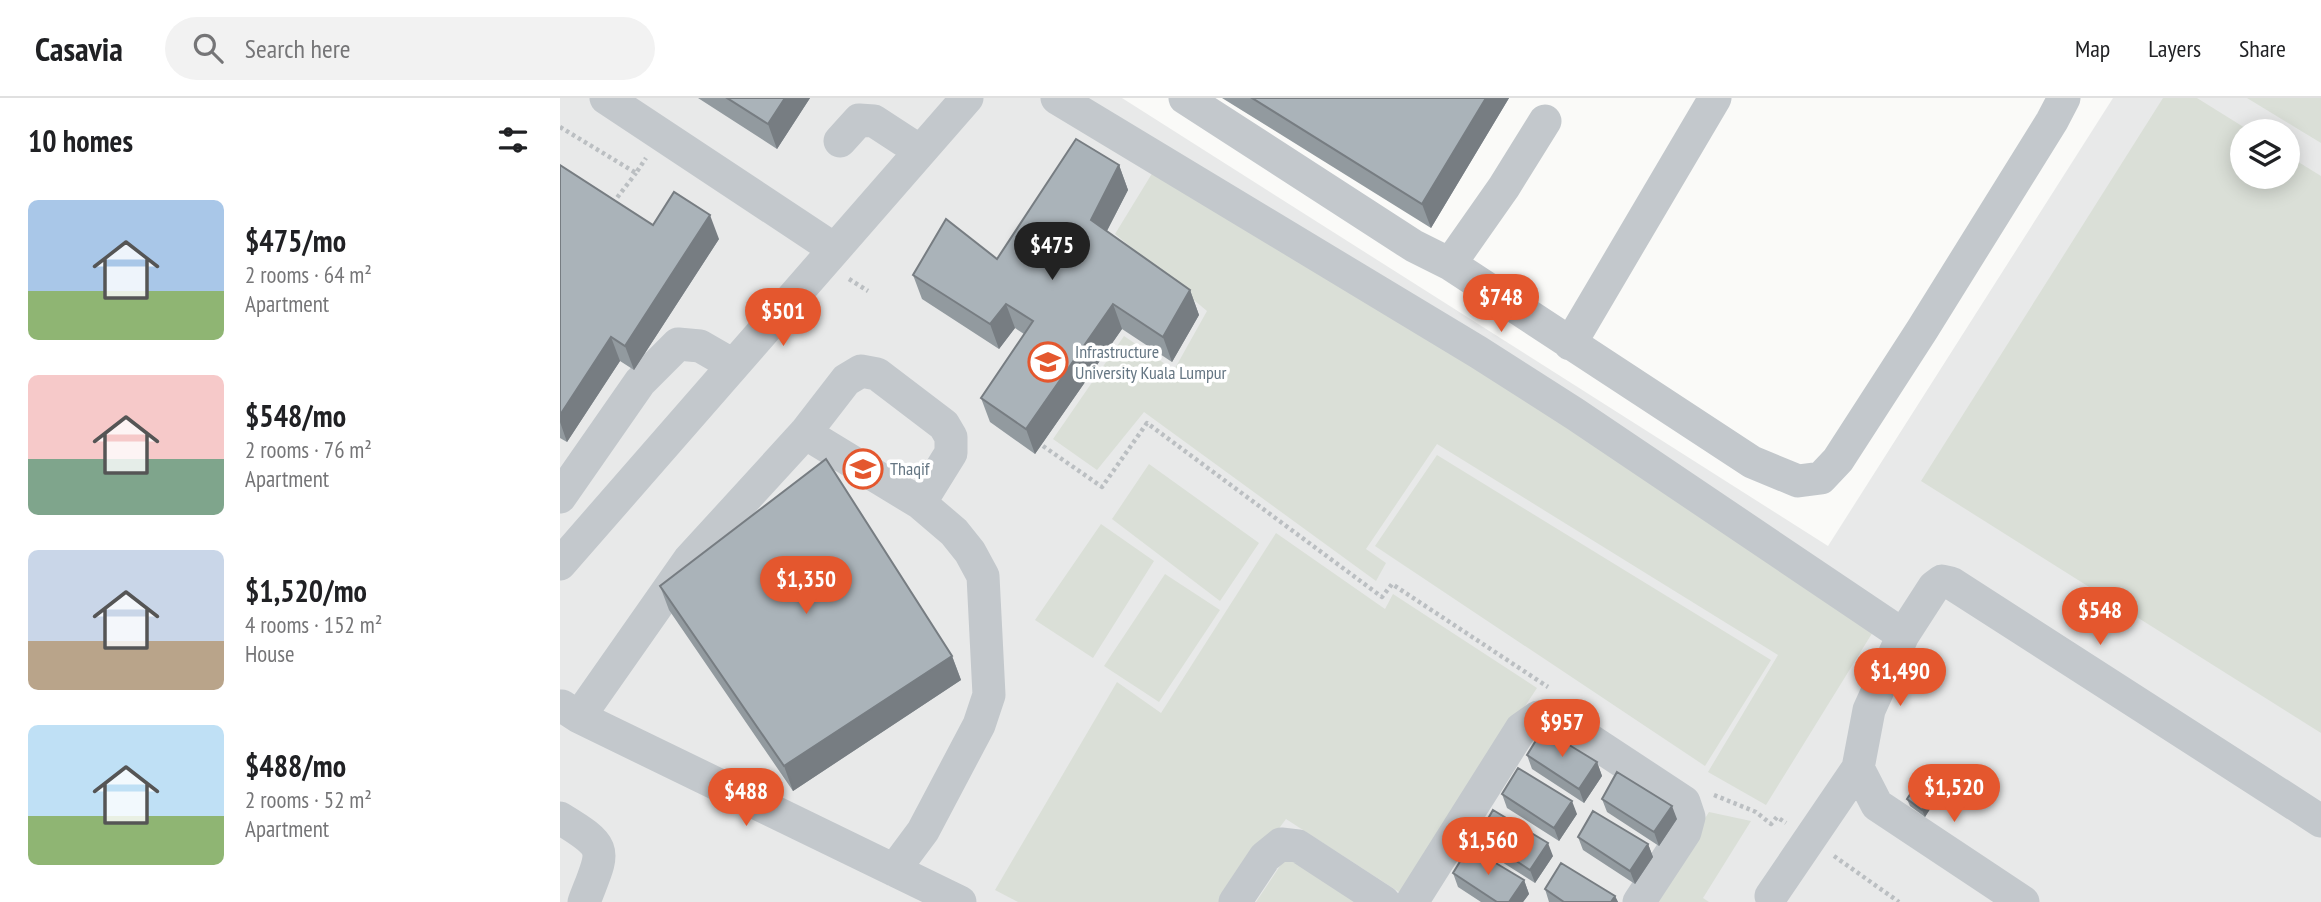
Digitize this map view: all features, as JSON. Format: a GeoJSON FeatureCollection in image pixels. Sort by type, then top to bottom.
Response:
{"type":"FeatureCollection","features":[{"type":"Feature","properties":{"kind":"street"},"geometry":{"type":"LineString","coordinates":[[606,98],[834,249]]}},
{"type":"Feature","properties":{"kind":"street"},"geometry":{"type":"LineString","coordinates":[[560,564],[967,98]]}},
{"type":"Feature","properties":{"kind":"street"},"geometry":{"type":"LineString","coordinates":[[1058,98],[1500,365],[1903,635]]}},
{"type":"Feature","properties":{"kind":"street"},"geometry":{"type":"LineString","coordinates":[[1185,98],[1414,246],[1450,264],[1752,462],[1798,481],[1821,478],[1838,460],[1922,330],[2064,98]]}},
{"type":"Feature","properties":{"kind":"street"},"geometry":{"type":"LineString","coordinates":[[1570,344],[1715,98]]}},
{"type":"Feature","properties":{"kind":"street"},"geometry":{"type":"LineString","coordinates":[[840,141],[859,120],[874,121],[920,151]]}},
{"type":"Feature","properties":{"kind":"street"},"geometry":{"type":"LineString","coordinates":[[1450,264],[1504,187],[1545,121]]}},
{"type":"Feature","properties":{"kind":"street"},"geometry":{"type":"LineString","coordinates":[[562,492],[640,382],[678,344],[700,346],[733,365]]}},
{"type":"Feature","properties":{"kind":"street"},"geometry":{"type":"LineString","coordinates":[[920,503],[951,453],[951,437],[944,425],[877,374],[861,371],[846,380],[805,433],[689,560],[570,711],[960,902]]}},
{"type":"Feature","properties":{"kind":"street"},"geometry":{"type":"LineString","coordinates":[[805,433],[920,503],[954,531],[983,576],[989,695],[979,724],[923,831],[894,870]]}},
{"type":"Feature","properties":{"kind":"street"},"geometry":{"type":"LineString","coordinates":[[1770,896],[1858,768],[1869,710],[1903,635],[1934,587],[1942,581],[1951,583],[2321,821]]}},
{"type":"Feature","properties":{"kind":"street"},"geometry":{"type":"LineString","coordinates":[[1412,902],[1521,729],[1538,717],[1558,719],[1684,802],[1689,817],[1685,832],[1639,902]]}},
{"type":"Feature","properties":{"kind":"street"},"geometry":{"type":"LineString","coordinates":[[1858,768],[1877,806],[2005,897]]}},
{"type":"Feature","properties":{"kind":"street"},"geometry":{"type":"LineString","coordinates":[[560,818],[592,837],[598,847],[600,859],[584,902]]}},
{"type":"Feature","properties":{"kind":"street"},"geometry":{"type":"LineString","coordinates":[[1235,902],[1265,856],[1281,844],[1298,846],[1384,902]]}},
{"type":"Feature","properties":{"kind":"path"},"geometry":{"type":"LineString","coordinates":[[613,203],[636,173]]}},
{"type":"Feature","properties":{"kind":"path"},"geometry":{"type":"LineString","coordinates":[[1043,446],[1102,487],[1147,423],[1382,597],[1392,584],[1555,691]]}},
{"type":"Feature","properties":{"kind":"path"},"geometry":{"type":"LineString","coordinates":[[1707,791],[1756,812],[1771,824],[1777,817],[1788,824]]}},
{"type":"Feature","properties":{"kind":"path"},"geometry":{"type":"LineString","coordinates":[[1832,855],[1899,902]]}},
{"type":"Feature","properties":{"kind":"shaded area","name":"Infrastructure University Kuala Lumpur"},"geometry":{"type":"Polygon","coordinates":[[[560,98],[1122,98],[1828,546],[2113,98],[2321,98],[2321,902],[560,902],[560,98]]]}},
{"type":"Feature","properties":{"kind":"shaded area"},"geometry":{"type":"Polygon","coordinates":[[[2163,98],[2197,98],[2231,119],[2230,189],[2300,189],[2300,163],[2321,176],[2321,733],[1921,481],[2163,98]]]}},
{"type":"Feature","properties":{"kind":"shaded area"},"geometry":{"type":"Polygon","coordinates":[[[2247,98],[2321,98],[2321,143],[2300,130],[2300,119],[2282,119],[2247,98]]]}},
{"type":"Feature","properties":{"kind":"shaded area"},"geometry":{"type":"Polygon","coordinates":[[[1156,167],[1566,419],[1876,627],[1766,805],[1708,772],[1778,655],[1437,444],[1366,549],[1386,563],[1376,581],[1144,412],[1097,470],[1053,439],[1124,336],[1174,370],[1207,311],[1115,234],[1156,167]]]}},
{"type":"Feature","properties":{"kind":"shaded area"},"geometry":{"type":"Polygon","coordinates":[[[1437,455],[1771,660],[1705,766],[1375,546],[1437,455]]]}},
{"type":"Feature","properties":{"kind":"shaded area"},"geometry":{"type":"Polygon","coordinates":[[[1149,464],[1259,543],[1220,601],[1112,519],[1149,464]]]}},
{"type":"Feature","properties":{"kind":"shaded area"},"geometry":{"type":"Polygon","coordinates":[[[1101,524],[1154,561],[1093,658],[1035,620],[1101,524]]]}},
{"type":"Feature","properties":{"kind":"shaded area"},"geometry":{"type":"Polygon","coordinates":[[[1276,533],[1385,609],[1393,594],[1537,688],[1402,894],[1286,819],[1224,902],[1018,902],[995,890],[1117,682],[1161,713],[1276,533]]]}},
{"type":"Feature","properties":{"kind":"shaded area"},"geometry":{"type":"Polygon","coordinates":[[[1165,574],[1220,610],[1159,702],[1104,666],[1165,574]]]}},
{"type":"Feature","properties":{"kind":"shaded area"},"geometry":{"type":"Polygon","coordinates":[[[1709,812],[1751,821],[1703,898],[1709,902],[1652,902],[1709,812]]]}},
{"type":"Feature","properties":{"kind":"shaded area"},"geometry":{"type":"Polygon","coordinates":[[[1286,857],[1357,902],[1256,902],[1286,857]]]}},
{"type":"Feature","properties":{"kind":"building"},"geometry":{"type":"Polygon","coordinates":[[[727,98],[785,98],[768,124],[727,98]]]}},
{"type":"Feature","properties":{"kind":"building"},"geometry":{"type":"Polygon","coordinates":[[[1252,98],[1486,98],[1422,204],[1252,98]]]}},
{"type":"Feature","properties":{"kind":"building"},"geometry":{"type":"Polygon","coordinates":[[[1076,139],[1119,165],[1091,220],[1190,290],[1163,337],[1113,304],[1026,429],[981,398],[1033,321],[1006,304],[990,324],[913,275],[946,219],[997,259],[1076,139]]]}},
{"type":"Feature","properties":{"kind":"building"},"geometry":{"type":"Polygon","coordinates":[[[560,165],[653,225],[674,192],[710,215],[625,346],[611,337],[560,415],[560,165]]]}},
{"type":"Feature","properties":{"kind":"building"},"geometry":{"type":"Polygon","coordinates":[[[826,459],[952,656],[784,766],[660,586],[826,459]]]}},
{"type":"Feature","properties":{"kind":"building"},"geometry":{"type":"Polygon","coordinates":[[[1543,729],[1597,762],[1579,789],[1527,755],[1543,729]]]}},
{"type":"Feature","properties":{"kind":"building"},"geometry":{"type":"Polygon","coordinates":[[[1518,768],[1572,801],[1554,828],[1502,794],[1518,768]]]}},
{"type":"Feature","properties":{"kind":"building"},"geometry":{"type":"Polygon","coordinates":[[[1617,772],[1672,806],[1654,832],[1602,799],[1617,772]]]}},
{"type":"Feature","properties":{"kind":"building"},"geometry":{"type":"Polygon","coordinates":[[[1925,772],[1940,783],[1922,810],[1907,799],[1925,772]]]}},
{"type":"Feature","properties":{"kind":"building"},"geometry":{"type":"Polygon","coordinates":[[[1493,810],[1548,843],[1530,870],[1478,836],[1493,810]]]}},
{"type":"Feature","properties":{"kind":"building"},"geometry":{"type":"Polygon","coordinates":[[[1593,811],[1648,844],[1630,871],[1578,837],[1593,811]]]}},
{"type":"Feature","properties":{"kind":"building"},"geometry":{"type":"Polygon","coordinates":[[[1469,847],[1524,880],[1509,902],[1497,902],[1453,873],[1469,847]]]}},
{"type":"Feature","properties":{"kind":"building"},"geometry":{"type":"Polygon","coordinates":[[[1561,863],[1615,896],[1611,902],[1564,902],[1545,889],[1561,863]]]}},
{"type":"Feature","properties":{"kind":"place","name":"Infrastructure University Kuala Lumpur"},"geometry":{"type":"Point","coordinates":[1048,362]}},
{"type":"Feature","properties":{"kind":"place","name":"Thaqif"},"geometry":{"type":"Point","coordinates":[863,469]}}]}
